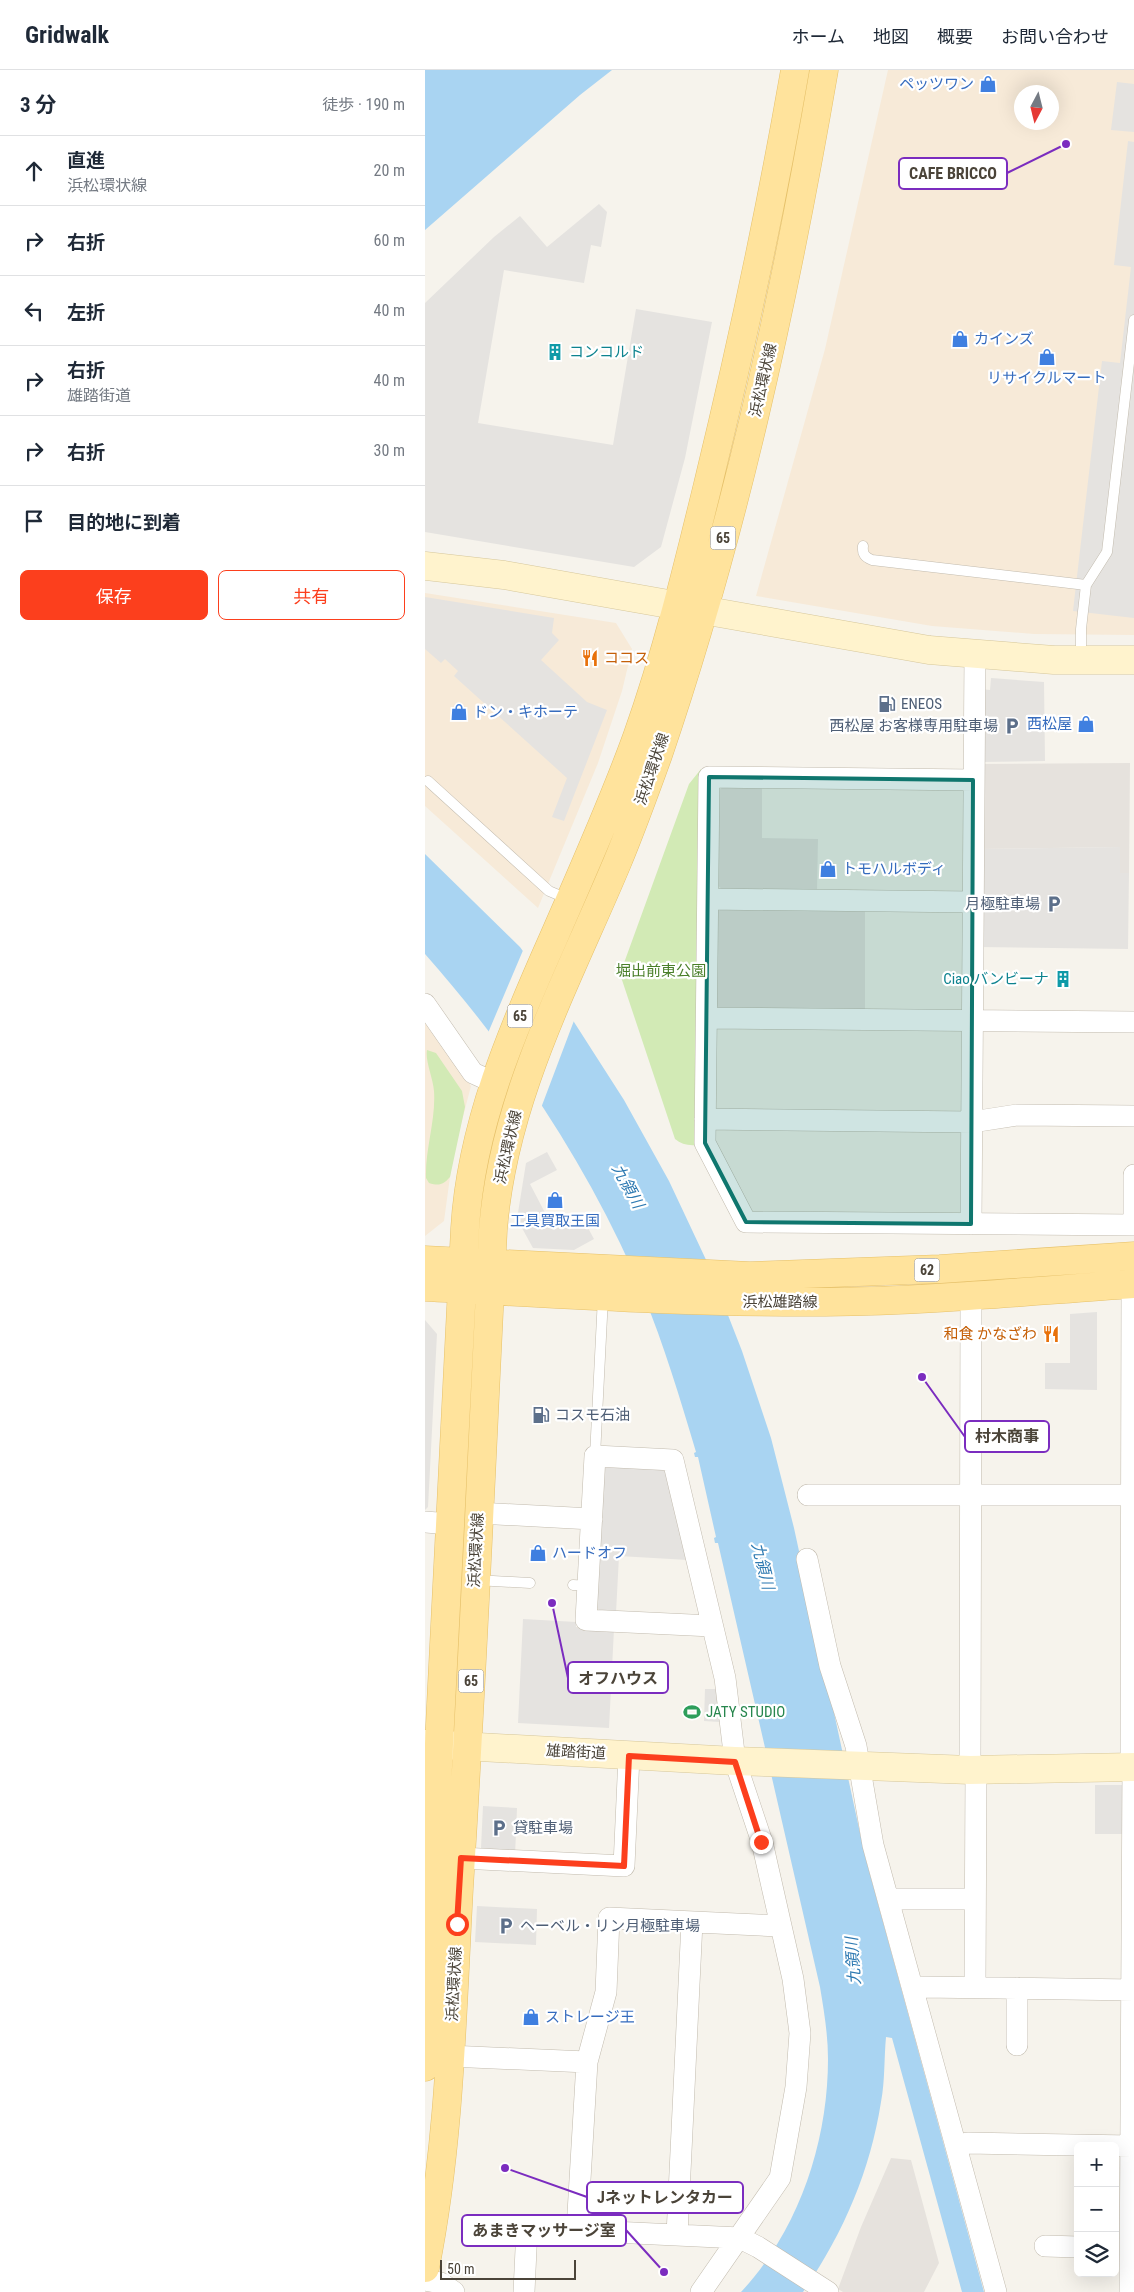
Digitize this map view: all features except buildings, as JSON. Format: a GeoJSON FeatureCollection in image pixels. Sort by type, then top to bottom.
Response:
{"type":"FeatureCollection","features":[{"type":"Feature","properties":{"kind":"main road","name":"浜松環状線"},"geometry":{"type":"LineString","coordinates":[[431,2058],[461,1858],[490,1277],[497,1191],[511,1127],[521,1096],[562,988],[617,864],[670,718],[689,609],[771,206],[795,70]]}},
{"type":"Feature","properties":{"kind":"main road","name":"浜松環状線"},"geometry":{"type":"LineString","coordinates":[[425,2268],[441,2163],[431,2058],[427,1960],[438,1523],[463,1276],[466,1220],[472,1174],[481,1129],[497,1076],[543,962],[606,817],[649,700],[689,609],[766,370],[789,263],[824,70]]}},
{"type":"Feature","properties":{"kind":"main road","name":"浜松雄踏線"},"geometry":{"type":"LineString","coordinates":[[425,1287],[463,1276],[490,1277],[620,1270],[721,1275],[924,1270],[1134,1256]]}},
{"type":"Feature","properties":{"kind":"main road","name":"浜松雄踏線"},"geometry":{"type":"LineString","coordinates":[[425,1260],[463,1276]]}},
{"type":"Feature","properties":{"kind":"main road","name":"浜松雄踏線"},"geometry":{"type":"LineString","coordinates":[[490,1277],[603,1296],[731,1302],[837,1302],[1133,1284]]}},
{"type":"Feature","properties":{"kind":"street"},"geometry":{"type":"LineString","coordinates":[[425,566],[504,575],[882,643],[975,654],[1081,660],[1134,660]]}},
{"type":"Feature","properties":{"kind":"street"},"geometry":{"type":"LineString","coordinates":[[971,1224],[975,654]]}},
{"type":"Feature","properties":{"kind":"street"},"geometry":{"type":"LineString","coordinates":[[973,780],[709,778],[705,1143],[746,1222],[1133,1225],[1134,1176]]}},
{"type":"Feature","properties":{"kind":"street"},"geometry":{"type":"LineString","coordinates":[[708,899],[973,902]]}},
{"type":"Feature","properties":{"kind":"street"},"geometry":{"type":"LineString","coordinates":[[428,1015],[473,1073],[497,1076]]}},
{"type":"Feature","properties":{"kind":"street"},"geometry":{"type":"LineString","coordinates":[[707,1018],[1134,1022]]}},
{"type":"Feature","properties":{"kind":"street"},"geometry":{"type":"LineString","coordinates":[[705,1120],[972,1122],[1017,1115],[1134,1116]]}},
{"type":"Feature","properties":{"kind":"street"},"geometry":{"type":"LineString","coordinates":[[1130,2292],[1123,2247],[1132,2148],[1133,1284]]}},
{"type":"Feature","properties":{"kind":"street"},"geometry":{"type":"LineString","coordinates":[[971,1295],[975,1987]]}},
{"type":"Feature","properties":{"kind":"street"},"geometry":{"type":"LineString","coordinates":[[701,2292],[749,2242],[780,2178],[799,2060],[798,2006],[761,1842],[746,1762],[673,1460],[595,1456],[592,1519],[581,1585],[587,1620],[712,1626]]}},
{"type":"Feature","properties":{"kind":"street"},"geometry":{"type":"LineString","coordinates":[[807,1495],[1133,1496]]}},
{"type":"Feature","properties":{"kind":"street"},"geometry":{"type":"LineString","coordinates":[[478,1513],[592,1519]]}},
{"type":"Feature","properties":{"kind":"street"},"geometry":{"type":"LineString","coordinates":[[807,1559],[830,1666],[853,1735],[857,1766],[873,1845],[996,2292]]}},
{"type":"Feature","properties":{"kind":"street","name":"雄踏街道"},"geometry":{"type":"LineString","coordinates":[[432,1744],[746,1762],[973,1770],[1133,1767]]}},
{"type":"Feature","properties":{"kind":"street"},"geometry":{"type":"LineString","coordinates":[[461,1858],[624,1866],[629,1756]]}},
{"type":"Feature","properties":{"kind":"street"},"geometry":{"type":"LineString","coordinates":[[889,1901],[897,1899],[975,1899]]}},
{"type":"Feature","properties":{"kind":"street"},"geometry":{"type":"LineString","coordinates":[[577,2230],[587,2062],[606,1992],[609,1918],[781,1926]]}},
{"type":"Feature","properties":{"kind":"street"},"geometry":{"type":"LineString","coordinates":[[677,2235],[692,1922]]}},
{"type":"Feature","properties":{"kind":"street"},"geometry":{"type":"LineString","coordinates":[[913,1989],[921,1987],[975,1987],[1133,1990]]}},
{"type":"Feature","properties":{"kind":"street"},"geometry":{"type":"LineString","coordinates":[[1017,1988],[1017,2045]]}},
{"type":"Feature","properties":{"kind":"street"},"geometry":{"type":"LineString","coordinates":[[431,2058],[587,2062]]}},
{"type":"Feature","properties":{"kind":"street"},"geometry":{"type":"LineString","coordinates":[[956,2146],[968,2143],[1132,2148]]}},
{"type":"Feature","properties":{"kind":"street"},"geometry":{"type":"LineString","coordinates":[[524,2292],[527,2228],[677,2235],[749,2242],[825,2290]]}},
{"type":"Feature","properties":{"kind":"street"},"geometry":{"type":"LineString","coordinates":[[1045,2246],[1074,2247]]}},
{"type":"Feature","properties":{"kind":"street"},"geometry":{"type":"LineString","coordinates":[[425,2280],[441,2284],[454,2292]]}},
{"type":"Feature","properties":{"kind":"lane"},"geometry":{"type":"LineString","coordinates":[[1081,660],[1081,629],[1086,585],[1107,552],[1134,320]]}},
{"type":"Feature","properties":{"kind":"lane"},"geometry":{"type":"LineString","coordinates":[[863,546],[863,552],[866,557],[873,560],[1086,585]]}},
{"type":"Feature","properties":{"kind":"lane"},"geometry":{"type":"LineString","coordinates":[[429,781],[549,891],[570,900]]}},
{"type":"Feature","properties":{"kind":"lane"},"geometry":{"type":"LineString","coordinates":[[595,1456],[603,1296]]}},
{"type":"Feature","properties":{"kind":"lane"},"geometry":{"type":"LineString","coordinates":[[475,1580],[530,1583]]}},
{"type":"Feature","properties":{"kind":"highlighted area"},"geometry":{"type":"Polygon","coordinates":[[[709,777],[973,780],[971,1224],[746,1222],[705,1143],[709,777]]]}},
{"type":"Feature","properties":{"kind":"shaded area","name":"カインズ"},"geometry":{"type":"Polygon","coordinates":[[[888,70],[1134,70],[1134,635],[1034,634],[932,626],[756,596],[825,349],[888,70]]]}},
{"type":"Feature","properties":{"kind":"shaded area"},"geometry":{"type":"Polygon","coordinates":[[[1117,82],[1134,84],[1134,132],[1111,130],[1117,82]]]}},
{"type":"Feature","properties":{"kind":"shaded area"},"geometry":{"type":"Polygon","coordinates":[[[1128,141],[1134,142],[1134,618],[1073,611],[1102,361],[1120,363],[1131,267],[1114,265],[1128,141]]]}},
{"type":"Feature","properties":{"kind":"shaded area"},"geometry":{"type":"Polygon","coordinates":[[[599,204],[607,212],[601,247],[591,245],[584,283],[504,270],[478,423],[613,445],[636,309],[712,322],[685,458],[661,547],[634,567],[425,532],[425,303],[494,237],[520,216],[547,247],[599,204]]]}},
{"type":"Feature","properties":{"kind":"shaded area"},"geometry":{"type":"Polygon","coordinates":[[[425,593],[616,623],[632,649],[622,691],[598,763],[538,908],[425,806],[425,593]]]}},
{"type":"Feature","properties":{"kind":"shaded area"},"geometry":{"type":"Polygon","coordinates":[[[425,597],[554,618],[552,633],[559,640],[541,660],[587,702],[607,710],[564,821],[552,817],[567,778],[454,676],[458,671],[445,659],[441,663],[425,649],[425,597]]]}},
{"type":"Feature","properties":{"kind":"shaded area","name":"西松屋 お客様専用駐車場"},"geometry":{"type":"Polygon","coordinates":[[[991,678],[1044,682],[1045,761],[980,762],[980,689],[990,690],[991,678]]]}},
{"type":"Feature","properties":{"kind":"shaded area"},"geometry":{"type":"Polygon","coordinates":[[[1130,763],[1129,873],[1120,873],[1120,847],[980,849],[980,764],[1130,763]]]}},
{"type":"Feature","properties":{"kind":"shaded area"},"geometry":{"type":"Polygon","coordinates":[[[724,786],[762,786],[762,838],[818,839],[817,892],[724,891],[716,884],[717,792],[724,786]]]}},
{"type":"Feature","properties":{"kind":"shaded area","name":"月極駐車場"},"geometry":{"type":"Polygon","coordinates":[[[1120,847],[1120,873],[1129,873],[1128,949],[979,947],[980,849],[1120,847]]]}},
{"type":"Feature","properties":{"kind":"shaded area"},"geometry":{"type":"Polygon","coordinates":[[[724,907],[865,908],[865,1013],[722,1012],[715,1004],[716,913],[724,907]]]}},
{"type":"Feature","properties":{"kind":"shaded area"},"geometry":{"type":"Polygon","coordinates":[[[425,1020],[471,1086],[453,1155],[444,1221],[425,1236],[425,1020]]]}},
{"type":"Feature","properties":{"kind":"shaded area"},"geometry":{"type":"Polygon","coordinates":[[[547,1152],[557,1170],[530,1184],[554,1230],[581,1215],[594,1239],[574,1250],[533,1248],[517,1219],[526,1163],[547,1152]]]}},
{"type":"Feature","properties":{"kind":"shaded area"},"geometry":{"type":"Polygon","coordinates":[[[1097,1312],[1097,1390],[1045,1389],[1045,1363],[1070,1363],[1070,1314],[1097,1312]]]}},
{"type":"Feature","properties":{"kind":"shaded area"},"geometry":{"type":"Polygon","coordinates":[[[425,1320],[437,1334],[428,1507],[425,1510],[425,1320]]]}},
{"type":"Feature","properties":{"kind":"shaded area"},"geometry":{"type":"Polygon","coordinates":[[[608,1465],[661,1468],[668,1474],[688,1560],[619,1556],[616,1613],[601,1612],[595,1606],[602,1470],[608,1465]]]}},
{"type":"Feature","properties":{"kind":"shaded area"},"geometry":{"type":"Polygon","coordinates":[[[523,1619],[576,1622],[576,1627],[614,1629],[609,1728],[518,1723],[523,1619]]]}},
{"type":"Feature","properties":{"kind":"shaded area"},"geometry":{"type":"Polygon","coordinates":[[[705,1689],[716,1689],[720,1722],[704,1721],[705,1689]]]}},
{"type":"Feature","properties":{"kind":"shaded area"},"geometry":{"type":"Polygon","coordinates":[[[1095,1785],[1126,1785],[1126,1834],[1095,1834],[1095,1785]]]}},
{"type":"Feature","properties":{"kind":"shaded area","name":"貸駐車場"},"geometry":{"type":"Polygon","coordinates":[[[483,1806],[517,1808],[515,1856],[481,1848],[483,1806]]]}},
{"type":"Feature","properties":{"kind":"shaded area","name":"ヘーベル・リン月極駐車場"},"geometry":{"type":"Polygon","coordinates":[[[477,1906],[537,1909],[536,1945],[475,1942],[477,1906]]]}},
{"type":"Feature","properties":{"kind":"shaded area"},"geometry":{"type":"Polygon","coordinates":[[[891,2158],[911,2160],[939,2263],[924,2292],[843,2292],[838,2289],[861,2227],[891,2158]]]}},
{"type":"Feature","properties":{"kind":"green space","name":"堀出前東公園"},"geometry":{"type":"Polygon","coordinates":[[[701,769],[697,1145],[691,1145],[675,1139],[620,974],[689,784],[701,769]]]}},
{"type":"Feature","properties":{"kind":"green space"},"geometry":{"type":"Polygon","coordinates":[[[427,1050],[436,1053],[462,1091],[465,1107],[450,1177],[438,1185],[429,1183],[426,1178],[434,1102],[427,1050]]]}},
{"type":"Feature","properties":{"kind":"water"},"geometry":{"type":"Polygon","coordinates":[[[425,70],[612,70],[580,95],[425,230],[425,70]]]}},
{"type":"Feature","properties":{"kind":"water","name":"九領川"},"geometry":{"type":"Polygon","coordinates":[[[425,854],[520,947],[574,1022],[624,1100],[669,1181],[708,1264],[742,1351],[771,1438],[794,1528],[865,1856],[984,2292],[962,2292],[892,2038],[886,2037],[882,2094],[870,2153],[853,2202],[831,2248],[803,2292],[741,2292],[761,2268],[779,2241],[794,2213],[816,2153],[823,2122],[828,2059],[827,2032],[820,1987],[718,1543],[715,1543],[714,1538],[716,1537],[698,1457],[695,1457],[694,1453],[696,1452],[665,1352],[651,1313],[622,1247],[574,1158],[520,1073],[490,1032],[425,954],[425,854]]]}},
{"type":"Feature","properties":{"kind":"pier"},"geometry":{"type":"Polygon","coordinates":[[[524,948],[575,1018],[541,1108],[488,1033],[524,948]]]}},
{"type":"Feature","properties":{"kind":"place","name":"ペッツワン"},"geometry":{"type":"Point","coordinates":[988,84]}},
{"type":"Feature","properties":{"kind":"place","name":"CAFE BRICCO"},"geometry":{"type":"Point","coordinates":[1066,144]}},
{"type":"Feature","properties":{"kind":"place","name":"カインズ"},"geometry":{"type":"Point","coordinates":[960,339]}},
{"type":"Feature","properties":{"kind":"place","name":"コンコルド"},"geometry":{"type":"Point","coordinates":[555,352]}},
{"type":"Feature","properties":{"kind":"place","name":"リサイクルマート"},"geometry":{"type":"Point","coordinates":[1047,357]}},
{"type":"Feature","properties":{"kind":"place","name":"ココス"},"geometry":{"type":"Point","coordinates":[590,658]}},
{"type":"Feature","properties":{"kind":"place","name":"ENEOS"},"geometry":{"type":"Point","coordinates":[887,704]}},
{"type":"Feature","properties":{"kind":"place","name":"ドン・キホーテ"},"geometry":{"type":"Point","coordinates":[459,712]}},
{"type":"Feature","properties":{"kind":"place","name":"西松屋"},"geometry":{"type":"Point","coordinates":[1086,724]}},
{"type":"Feature","properties":{"kind":"place","name":"西松屋 お客様専用駐車場"},"geometry":{"type":"Point","coordinates":[1012,726]}},
{"type":"Feature","properties":{"kind":"place","name":"トモハルボディ"},"geometry":{"type":"Point","coordinates":[828,869]}},
{"type":"Feature","properties":{"kind":"place","name":"月極駐車場"},"geometry":{"type":"Point","coordinates":[1054,904]}},
{"type":"Feature","properties":{"kind":"place","name":"Ciao バンビーナ"},"geometry":{"type":"Point","coordinates":[1063,979]}},
{"type":"Feature","properties":{"kind":"place","name":"工具買取王国"},"geometry":{"type":"Point","coordinates":[555,1200]}},
{"type":"Feature","properties":{"kind":"place","name":"和食 かなざわ"},"geometry":{"type":"Point","coordinates":[1051,1334]}},
{"type":"Feature","properties":{"kind":"place","name":"村木商事"},"geometry":{"type":"Point","coordinates":[922,1377]}},
{"type":"Feature","properties":{"kind":"place","name":"コスモ石油"},"geometry":{"type":"Point","coordinates":[541,1415]}},
{"type":"Feature","properties":{"kind":"place","name":"ハードオフ"},"geometry":{"type":"Point","coordinates":[538,1553]}},
{"type":"Feature","properties":{"kind":"place","name":"オフハウス"},"geometry":{"type":"Point","coordinates":[552,1603]}},
{"type":"Feature","properties":{"kind":"place","name":"JATY STUDIO"},"geometry":{"type":"Point","coordinates":[692,1712]}},
{"type":"Feature","properties":{"kind":"place","name":"貸駐車場"},"geometry":{"type":"Point","coordinates":[499,1828]}},
{"type":"Feature","properties":{"kind":"place","name":"ヘーベル・リン月極駐車場"},"geometry":{"type":"Point","coordinates":[506,1926]}},
{"type":"Feature","properties":{"kind":"place","name":"ストレージ王"},"geometry":{"type":"Point","coordinates":[531,2017]}},
{"type":"Feature","properties":{"kind":"place","name":"Jネットレンタカー"},"geometry":{"type":"Point","coordinates":[505,2168]}},
{"type":"Feature","properties":{"kind":"place","name":"あまきマッサージ室"},"geometry":{"type":"Point","coordinates":[664,2272]}},
{"type":"Feature","properties":{"kind":"route"},"geometry":{"type":"LineString","coordinates":[[457,1924],[461,1858],[624,1866],[629,1756],[735,1762],[761,1842]]}}]}
